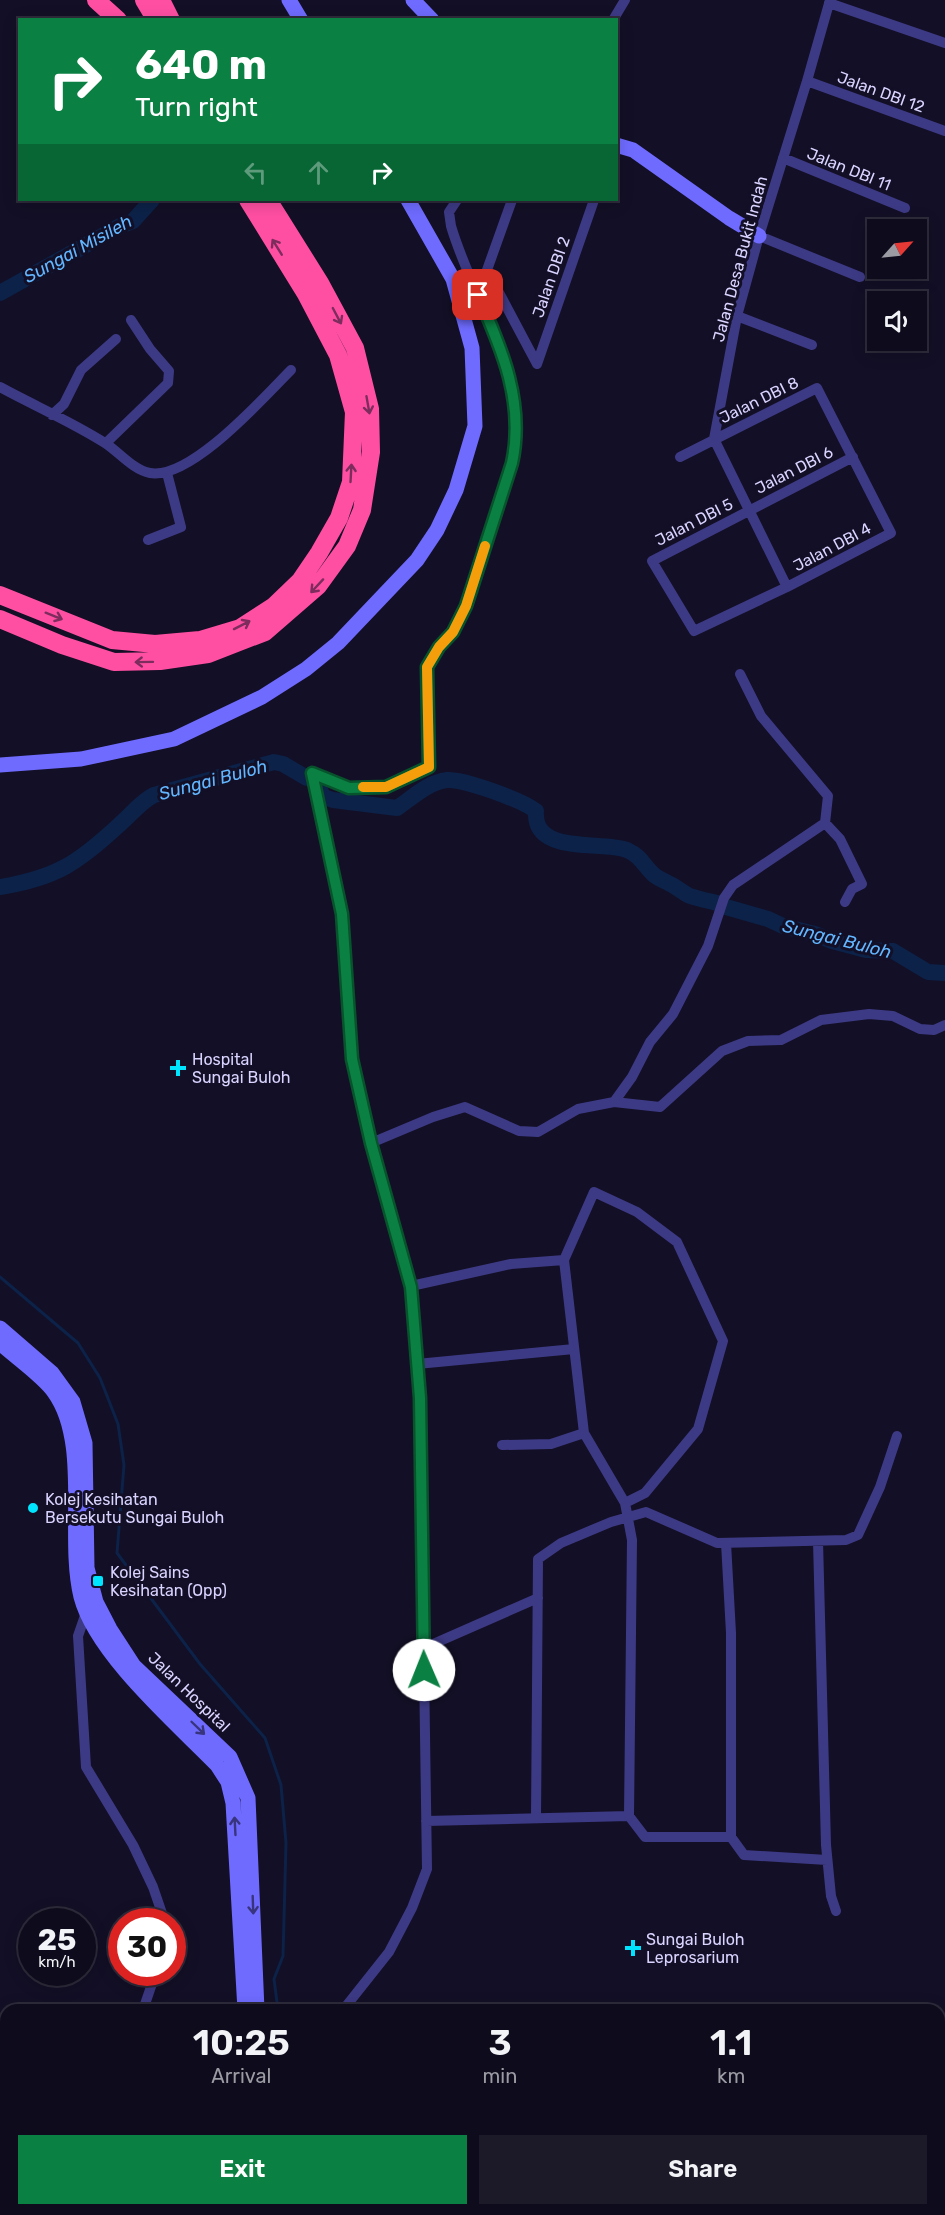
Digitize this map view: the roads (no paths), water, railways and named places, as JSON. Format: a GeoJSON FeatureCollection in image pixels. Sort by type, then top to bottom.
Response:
{"type":"FeatureCollection","features":[{"type":"Feature","properties":{"kind":"highway"},"geometry":{"type":"LineString","coordinates":[[96,0],[116,18]]}},
{"type":"Feature","properties":{"kind":"highway"},"geometry":{"type":"LineString","coordinates":[[131,0],[142,18]]}},
{"type":"Feature","properties":{"kind":"highway"},"geometry":{"type":"LineString","coordinates":[[144,0],[155,18]]}},
{"type":"Feature","properties":{"kind":"highway"},"geometry":{"type":"LineString","coordinates":[[160,0],[170,18]]}},
{"type":"Feature","properties":{"kind":"highway"},"geometry":{"type":"LineString","coordinates":[[249,201],[313,289]]}},
{"type":"Feature","properties":{"kind":"highway"},"geometry":{"type":"LineString","coordinates":[[0,619],[62,645],[114,662],[160,661],[208,654],[265,632],[318,586],[347,546],[362,510],[371,452],[370,409],[347,351],[269,201]]}},
{"type":"Feature","properties":{"kind":"highway"},"geometry":{"type":"LineString","coordinates":[[0,595],[112,640],[155,644],[200,640],[220,634],[240,627],[274,606],[300,581],[319,553],[339,518],[351,482],[354,412],[347,351]]}},
{"type":"Feature","properties":{"kind":"main road"},"geometry":{"type":"LineString","coordinates":[[289,0],[300,18]]}},
{"type":"Feature","properties":{"kind":"main road"},"geometry":{"type":"LineString","coordinates":[[414,0],[430,18]]}},
{"type":"Feature","properties":{"kind":"main road"},"geometry":{"type":"LineString","coordinates":[[618,146],[633,150],[729,218],[759,236]]}},
{"type":"Feature","properties":{"kind":"main road"},"geometry":{"type":"LineString","coordinates":[[0,765],[81,759],[174,739],[262,697],[306,669],[338,643],[417,560],[437,530],[456,490],[475,426],[472,348],[453,279],[409,201]]}},
{"type":"Feature","properties":{"kind":"main road","name":"Jalan Hospital"},"geometry":{"type":"LineString","coordinates":[[0,1328],[52,1373],[73,1402],[85,1443],[87,1568],[98,1633],[130,1676],[217,1765],[228,1782],[233,1803],[245,2004]]}},
{"type":"Feature","properties":{"kind":"main road","name":"Jalan Hospital"},"geometry":{"type":"LineString","coordinates":[[0,1343],[54,1391],[66,1415],[75,1456],[75,1552],[82,1598],[92,1606],[110,1629],[134,1666],[230,1757],[240,1776],[248,1798],[257,2004]]}},
{"type":"Feature","properties":{"kind":"street"},"geometry":{"type":"LineString","coordinates":[[615,18],[625,0]]}},
{"type":"Feature","properties":{"kind":"street"},"geometry":{"type":"LineString","coordinates":[[829,1],[945,43]]}},
{"type":"Feature","properties":{"kind":"street","name":"Jalan Desa Bukit Indah"},"geometry":{"type":"LineString","coordinates":[[714,439],[737,316],[829,1]]}},
{"type":"Feature","properties":{"kind":"street","name":"Jalan DBI 12"},"geometry":{"type":"LineString","coordinates":[[807,81],[945,131]]}},
{"type":"Feature","properties":{"kind":"street","name":"Jalan DBI 11"},"geometry":{"type":"LineString","coordinates":[[783,158],[904,208]]}},
{"type":"Feature","properties":{"kind":"street"},"geometry":{"type":"LineString","coordinates":[[348,2004],[389,1952],[412,1908],[427,1869],[420,1398],[411,1287],[371,1143],[352,1059],[342,914],[312,773],[349,788],[386,787],[429,767],[427,667],[439,647],[453,632],[466,606],[512,463],[517,422],[513,390],[494,332],[451,226],[449,212],[456,201]]}},
{"type":"Feature","properties":{"kind":"street","name":"Jalan DBI 2"},"geometry":{"type":"LineString","coordinates":[[512,201],[487,270],[537,364],[594,201]]}},
{"type":"Feature","properties":{"kind":"street"},"geometry":{"type":"LineString","coordinates":[[759,236],[860,277]]}},
{"type":"Feature","properties":{"kind":"street"},"geometry":{"type":"LineString","coordinates":[[737,316],[812,345]]}},
{"type":"Feature","properties":{"kind":"street"},"geometry":{"type":"LineString","coordinates":[[106,443],[168,383],[169,371],[150,349],[131,320]]}},
{"type":"Feature","properties":{"kind":"street"},"geometry":{"type":"LineString","coordinates":[[52,415],[64,404],[81,370],[116,339]]}},
{"type":"Feature","properties":{"kind":"street"},"geometry":{"type":"LineString","coordinates":[[0,387],[106,443],[149,473],[166,473],[212,446],[237,426],[291,370]]}},
{"type":"Feature","properties":{"kind":"street","name":"Jalan DBI 8"},"geometry":{"type":"LineString","coordinates":[[680,457],[818,388],[853,457]]}},
{"type":"Feature","properties":{"kind":"street"},"geometry":{"type":"LineString","coordinates":[[714,439],[787,587]]}},
{"type":"Feature","properties":{"kind":"street","name":"Jalan DBI 6"},"geometry":{"type":"LineString","coordinates":[[749,510],[853,457]]}},
{"type":"Feature","properties":{"kind":"street","name":"Jalan DBI 4"},"geometry":{"type":"LineString","coordinates":[[652,561],[694,631],[787,587],[891,533],[853,457]]}},
{"type":"Feature","properties":{"kind":"street"},"geometry":{"type":"LineString","coordinates":[[147,540],[181,527],[166,473]]}},
{"type":"Feature","properties":{"kind":"street","name":"Jalan DBI 5"},"geometry":{"type":"LineString","coordinates":[[652,561],[749,510]]}},
{"type":"Feature","properties":{"kind":"street"},"geometry":{"type":"LineString","coordinates":[[740,674],[760,716],[828,795],[825,823],[840,839],[862,884],[852,889],[845,902]]}},
{"type":"Feature","properties":{"kind":"street"},"geometry":{"type":"LineString","coordinates":[[614,1102],[632,1077],[650,1042],[673,1014],[708,946],[724,898],[733,885],[825,823]]}},
{"type":"Feature","properties":{"kind":"street"},"geometry":{"type":"LineString","coordinates":[[371,1143],[433,1117],[465,1107],[519,1131],[538,1132],[578,1109],[614,1102],[660,1107],[722,1051],[748,1041],[781,1040],[821,1020],[869,1014],[893,1016],[920,1029],[934,1030],[945,1025]]}},
{"type":"Feature","properties":{"kind":"street"},"geometry":{"type":"LineString","coordinates":[[625,1503],[645,1493],[698,1429],[723,1341],[676,1242],[637,1212],[594,1192],[564,1260],[584,1433],[625,1503],[632,1540],[629,1816],[645,1837],[732,1837]]}},
{"type":"Feature","properties":{"kind":"street"},"geometry":{"type":"LineString","coordinates":[[411,1287],[511,1264],[564,1260]]}},
{"type":"Feature","properties":{"kind":"street"},"geometry":{"type":"LineString","coordinates":[[417,1364],[574,1349]]}},
{"type":"Feature","properties":{"kind":"street"},"geometry":{"type":"LineString","coordinates":[[501,1445],[551,1444],[584,1433]]}},
{"type":"Feature","properties":{"kind":"street"},"geometry":{"type":"LineString","coordinates":[[536,1818],[538,1559],[561,1543],[646,1512],[717,1543],[846,1540],[858,1535],[880,1487],[897,1436]]}},
{"type":"Feature","properties":{"kind":"street"},"geometry":{"type":"LineString","coordinates":[[818,1541],[822,1750],[827,1860],[831,1896],[836,1911]]}},
{"type":"Feature","properties":{"kind":"street"},"geometry":{"type":"LineString","coordinates":[[726,1543],[731,1633],[732,1837],[744,1855],[827,1860]]}},
{"type":"Feature","properties":{"kind":"street"},"geometry":{"type":"LineString","coordinates":[[424,1648],[538,1598]]}},
{"type":"Feature","properties":{"kind":"street"},"geometry":{"type":"LineString","coordinates":[[92,1606],[78,1636],[86,1767],[133,1845],[160,1908]]}},
{"type":"Feature","properties":{"kind":"street"},"geometry":{"type":"LineString","coordinates":[[426,1821],[629,1816]]}},
{"type":"Feature","properties":{"kind":"street"},"geometry":{"type":"LineString","coordinates":[[145,2004],[151,1986]]}},
{"type":"Feature","properties":{"kind":"waterway","name":"Sungai Misileh"},"geometry":{"type":"LineString","coordinates":[[0,293],[133,221],[151,201]]}},
{"type":"Feature","properties":{"kind":"waterway","name":"Sungai Buloh"},"geometry":{"type":"LineString","coordinates":[[0,887],[36,879],[65,867],[91,849],[154,795],[274,762],[283,764],[307,778]]}},
{"type":"Feature","properties":{"kind":"waterway","name":"Sungai Buloh"},"geometry":{"type":"LineString","coordinates":[[319,789],[324,797],[333,800],[397,808],[427,787],[440,781],[455,781],[479,786],[519,801],[536,811],[538,825],[545,835],[571,844],[616,847],[627,850],[636,855],[658,878],[690,896],[717,903]]}},
{"type":"Feature","properties":{"kind":"waterway","name":"Sungai Buloh"},"geometry":{"type":"LineString","coordinates":[[726,907],[866,950],[893,951],[928,972],[945,973]]}},
{"type":"Feature","properties":{"kind":"waterway"},"geometry":{"type":"LineString","coordinates":[[0,1277],[78,1343],[100,1378],[118,1424],[124,1465],[117,1553],[200,1664],[265,1738],[281,1785],[286,1843],[283,1956],[274,1979],[277,2004]]}},
{"type":"Feature","properties":{"kind":"place","name":"Hospital Sungai Buloh"},"geometry":{"type":"Point","coordinates":[178,1068]}},
{"type":"Feature","properties":{"kind":"place","name":"Kolej Kesihatan Bersekutu Sungai Buloh"},"geometry":{"type":"Point","coordinates":[33,1508]}},
{"type":"Feature","properties":{"kind":"place","name":"Kolej Sains Kesihatan (Opp)"},"geometry":{"type":"Point","coordinates":[98,1581]}},
{"type":"Feature","properties":{"kind":"place","name":"Sungai Buloh Leprosarium"},"geometry":{"type":"Point","coordinates":[633,1948]}}]}
